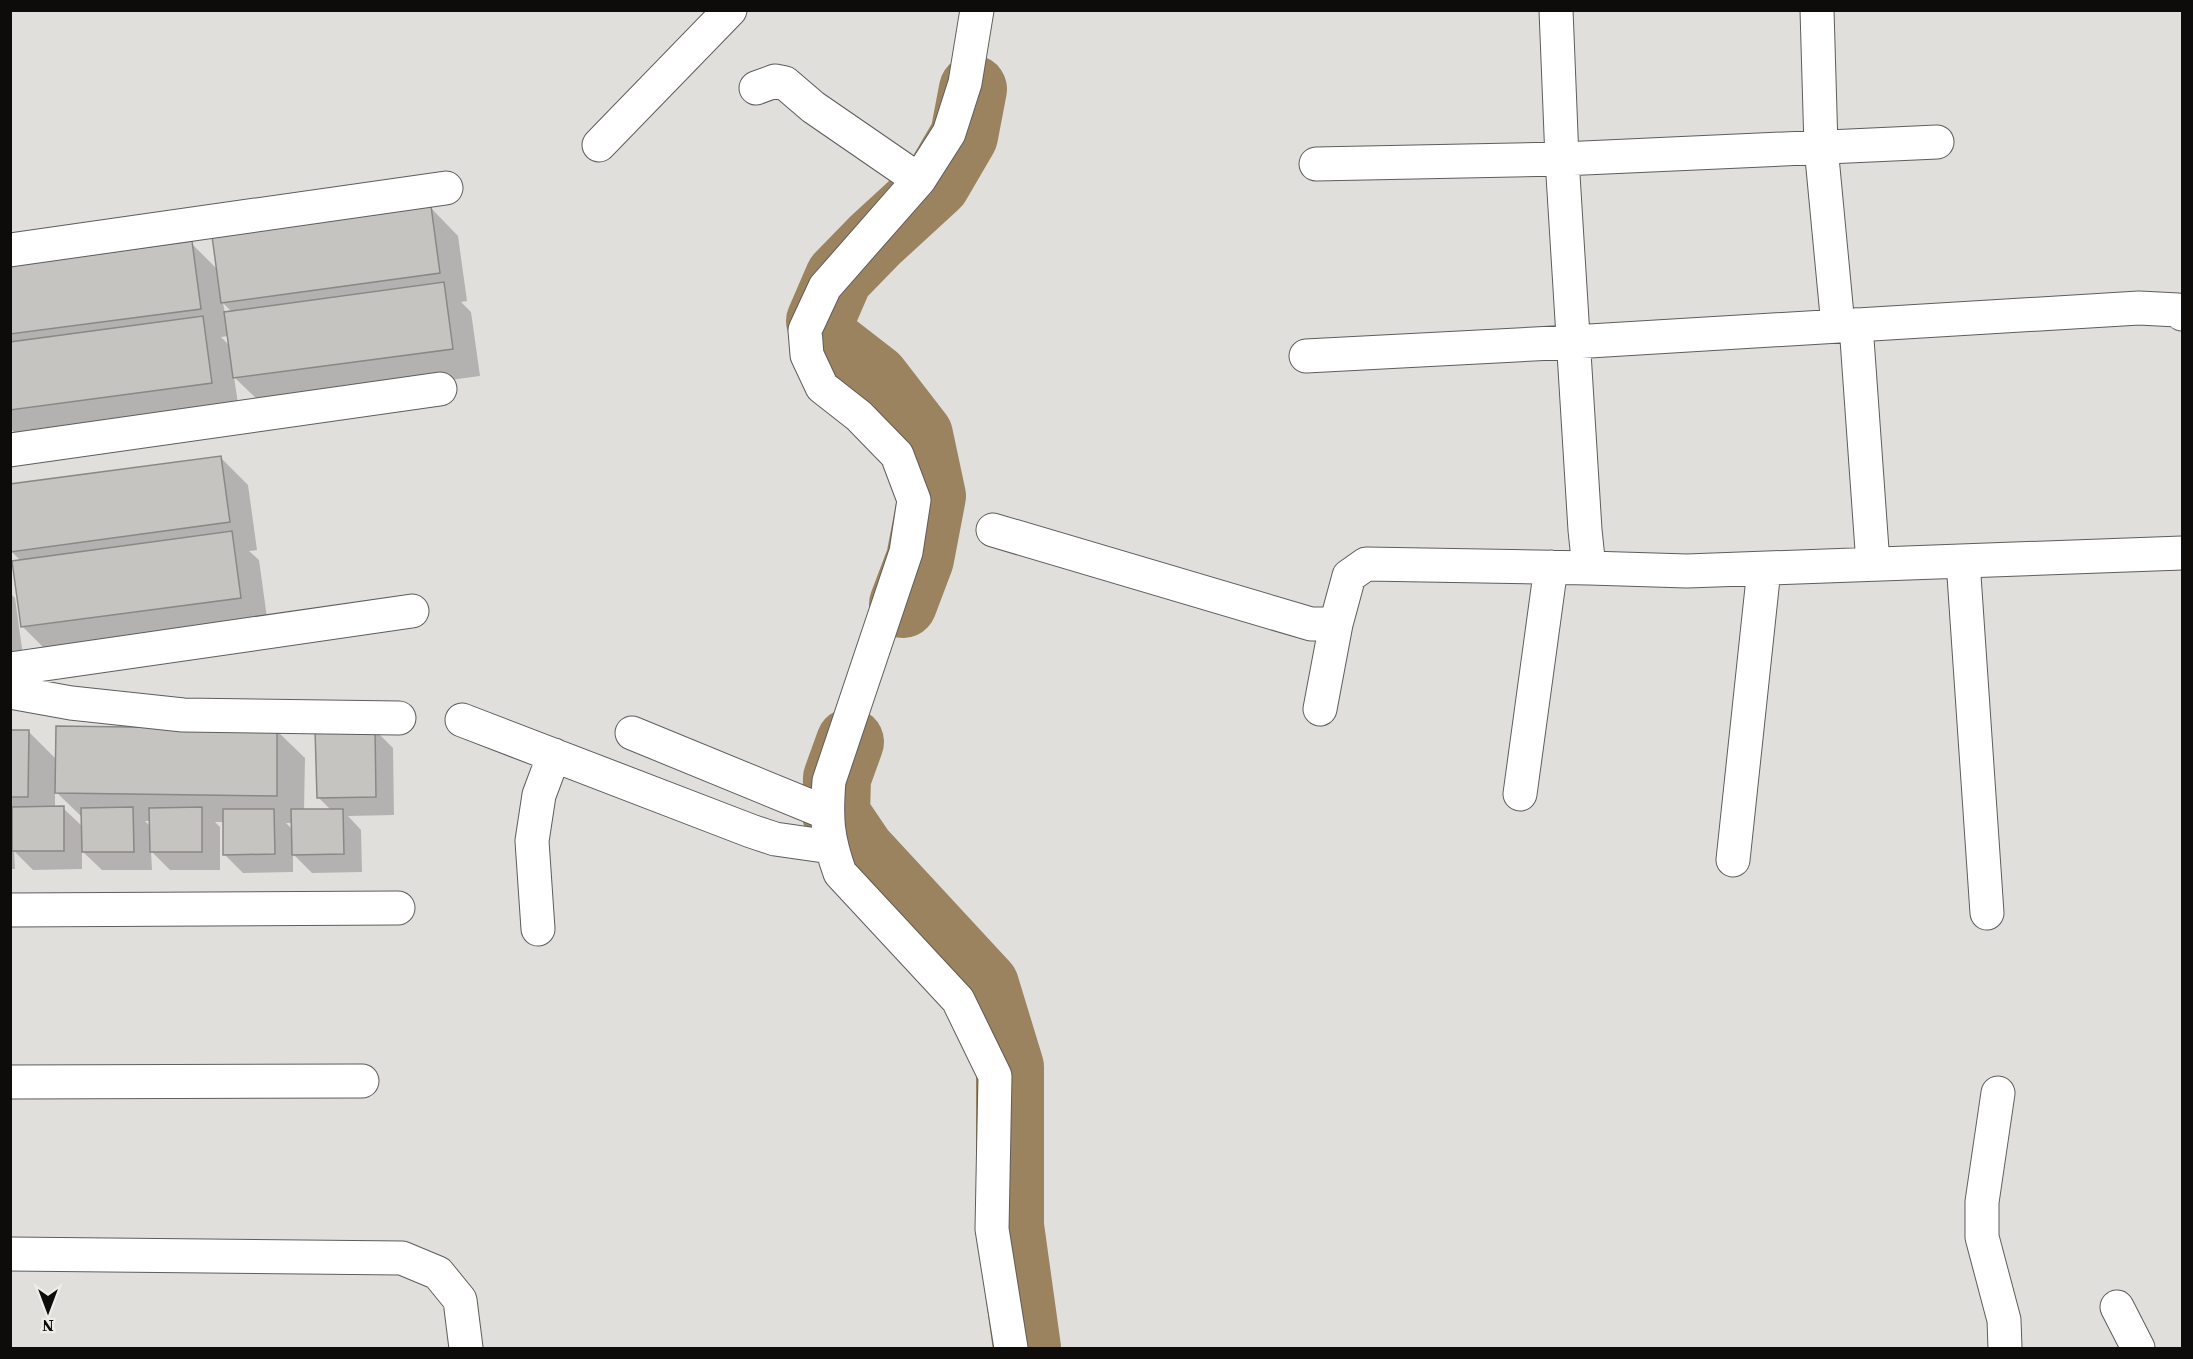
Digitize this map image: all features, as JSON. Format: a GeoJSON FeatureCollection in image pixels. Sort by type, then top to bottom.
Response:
{"type":"FeatureCollection","features":[{"type":"Feature","properties":{"kind":"street"},"geometry":{"type":"LineString","coordinates":[[599,145],[730,10]]}},
{"type":"Feature","properties":{"kind":"street"},"geometry":{"type":"LineString","coordinates":[[1556,10],[1562,159],[1589,568]]}},
{"type":"Feature","properties":{"kind":"street"},"geometry":{"type":"LineString","coordinates":[[1817,10],[1821,147],[1847,325],[1874,564]]}},
{"type":"Feature","properties":{"kind":"street"},"geometry":{"type":"LineString","coordinates":[[969,15],[965,83],[949,133],[919,180],[825,287],[805,330],[807,355],[822,387],[859,416],[897,455],[914,500],[906,552],[829,781],[827,813],[831,847],[840,873],[958,1000],[995,1076],[992,1229],[1011,1348]]}},
{"type":"Feature","properties":{"kind":"street"},"geometry":{"type":"LineString","coordinates":[[756,88],[775,81],[785,83],[813,107],[919,180]]}},
{"type":"Feature","properties":{"kind":"street"},"geometry":{"type":"LineString","coordinates":[[1316,164],[1562,159],[1936,142]]}},
{"type":"Feature","properties":{"kind":"street"},"geometry":{"type":"LineString","coordinates":[[10,250],[446,188]]}},
{"type":"Feature","properties":{"kind":"street"},"geometry":{"type":"LineString","coordinates":[[1306,356],[2139,308],[2178,310],[2182,314]]}},
{"type":"Feature","properties":{"kind":"street"},"geometry":{"type":"LineString","coordinates":[[10,450],[440,389]]}},
{"type":"Feature","properties":{"kind":"street"},"geometry":{"type":"LineString","coordinates":[[993,530],[1282,617],[1311,624],[1336,624]]}},
{"type":"Feature","properties":{"kind":"street"},"geometry":{"type":"LineString","coordinates":[[1320,709],[1336,624],[1349,576],[1366,564],[1687,571],[2182,553]]}},
{"type":"Feature","properties":{"kind":"street"},"geometry":{"type":"LineString","coordinates":[[1963,561],[1987,913]]}},
{"type":"Feature","properties":{"kind":"street"},"geometry":{"type":"LineString","coordinates":[[1520,794],[1551,567]]}},
{"type":"Feature","properties":{"kind":"street"},"geometry":{"type":"LineString","coordinates":[[1733,860],[1764,569]]}},
{"type":"Feature","properties":{"kind":"street"},"geometry":{"type":"LineString","coordinates":[[10,669],[412,611]]}},
{"type":"Feature","properties":{"kind":"street"},"geometry":{"type":"LineString","coordinates":[[10,692],[71,703],[183,715],[399,718]]}},
{"type":"Feature","properties":{"kind":"street"},"geometry":{"type":"LineString","coordinates":[[462,720],[751,831],[775,839],[831,847]]}},
{"type":"Feature","properties":{"kind":"street"},"geometry":{"type":"LineString","coordinates":[[632,733],[827,813]]}},
{"type":"Feature","properties":{"kind":"street"},"geometry":{"type":"LineString","coordinates":[[538,928],[532,841],[539,795],[554,756]]}},
{"type":"Feature","properties":{"kind":"street"},"geometry":{"type":"LineString","coordinates":[[10,910],[398,908]]}},
{"type":"Feature","properties":{"kind":"street"},"geometry":{"type":"LineString","coordinates":[[10,1082],[362,1081]]}},
{"type":"Feature","properties":{"kind":"street"},"geometry":{"type":"LineString","coordinates":[[1998,1093],[1982,1202],[1982,1237],[2004,1320],[2005,1348]]}},
{"type":"Feature","properties":{"kind":"street"},"geometry":{"type":"LineString","coordinates":[[10,1254],[402,1258],[438,1273],[460,1300],[466,1348]]}},
{"type":"Feature","properties":{"kind":"street"},"geometry":{"type":"LineString","coordinates":[[2117,1307],[2138,1348]]}},
{"type":"Feature","properties":{"kind":"building"},"geometry":{"type":"Polygon","coordinates":[[[431,206],[440,273],[221,303],[212,236],[431,206]]]}},
{"type":"Feature","properties":{"kind":"building"},"geometry":{"type":"Polygon","coordinates":[[[192,241],[201,309],[10,334],[10,266],[192,241]]]}},
{"type":"Feature","properties":{"kind":"building"},"geometry":{"type":"Polygon","coordinates":[[[444,282],[453,349],[233,378],[224,312],[444,282]]]}},
{"type":"Feature","properties":{"kind":"building"},"geometry":{"type":"Polygon","coordinates":[[[203,316],[212,383],[10,410],[10,342],[203,316]]]}},
{"type":"Feature","properties":{"kind":"building"},"geometry":{"type":"Polygon","coordinates":[[[221,456],[230,522],[10,552],[10,484],[221,456]]]}},
{"type":"Feature","properties":{"kind":"building"},"geometry":{"type":"Polygon","coordinates":[[[232,531],[241,598],[21,627],[12,561],[232,531]]]}},
{"type":"Feature","properties":{"kind":"building"},"geometry":{"type":"Polygon","coordinates":[[[56,726],[277,729],[277,796],[55,793],[56,726]]]}},
{"type":"Feature","properties":{"kind":"building"},"geometry":{"type":"Polygon","coordinates":[[[375,728],[376,797],[317,798],[315,729],[375,728]]]}},
{"type":"Feature","properties":{"kind":"building"},"geometry":{"type":"Polygon","coordinates":[[[10,730],[29,730],[28,797],[10,797],[10,730]]]}},
{"type":"Feature","properties":{"kind":"building"},"geometry":{"type":"Polygon","coordinates":[[[64,806],[64,851],[12,851],[12,807],[64,806]]]}},
{"type":"Feature","properties":{"kind":"building"},"geometry":{"type":"Polygon","coordinates":[[[133,807],[134,852],[82,852],[81,808],[133,807]]]}},
{"type":"Feature","properties":{"kind":"building"},"geometry":{"type":"Polygon","coordinates":[[[202,807],[202,852],[150,852],[149,808],[202,807]]]}},
{"type":"Feature","properties":{"kind":"building"},"geometry":{"type":"Polygon","coordinates":[[[223,809],[274,809],[275,854],[223,855],[223,809]]]}},
{"type":"Feature","properties":{"kind":"building"},"geometry":{"type":"Polygon","coordinates":[[[291,809],[343,809],[344,854],[292,855],[291,809]]]}},
{"type":"Feature","properties":{"kind":"waterway"},"geometry":{"type":"LineString","coordinates":[[903,604],[920,559],[932,496],[919,435],[875,378],[826,340],[820,321],[839,277],[936,184],[964,136],[973,89]]}},
{"type":"Feature","properties":{"kind":"waterway"},"geometry":{"type":"LineString","coordinates":[[850,742],[837,778],[836,814],[861,851],[985,985],[1010,1067],[1010,1226],[1027,1348]]}}]}
